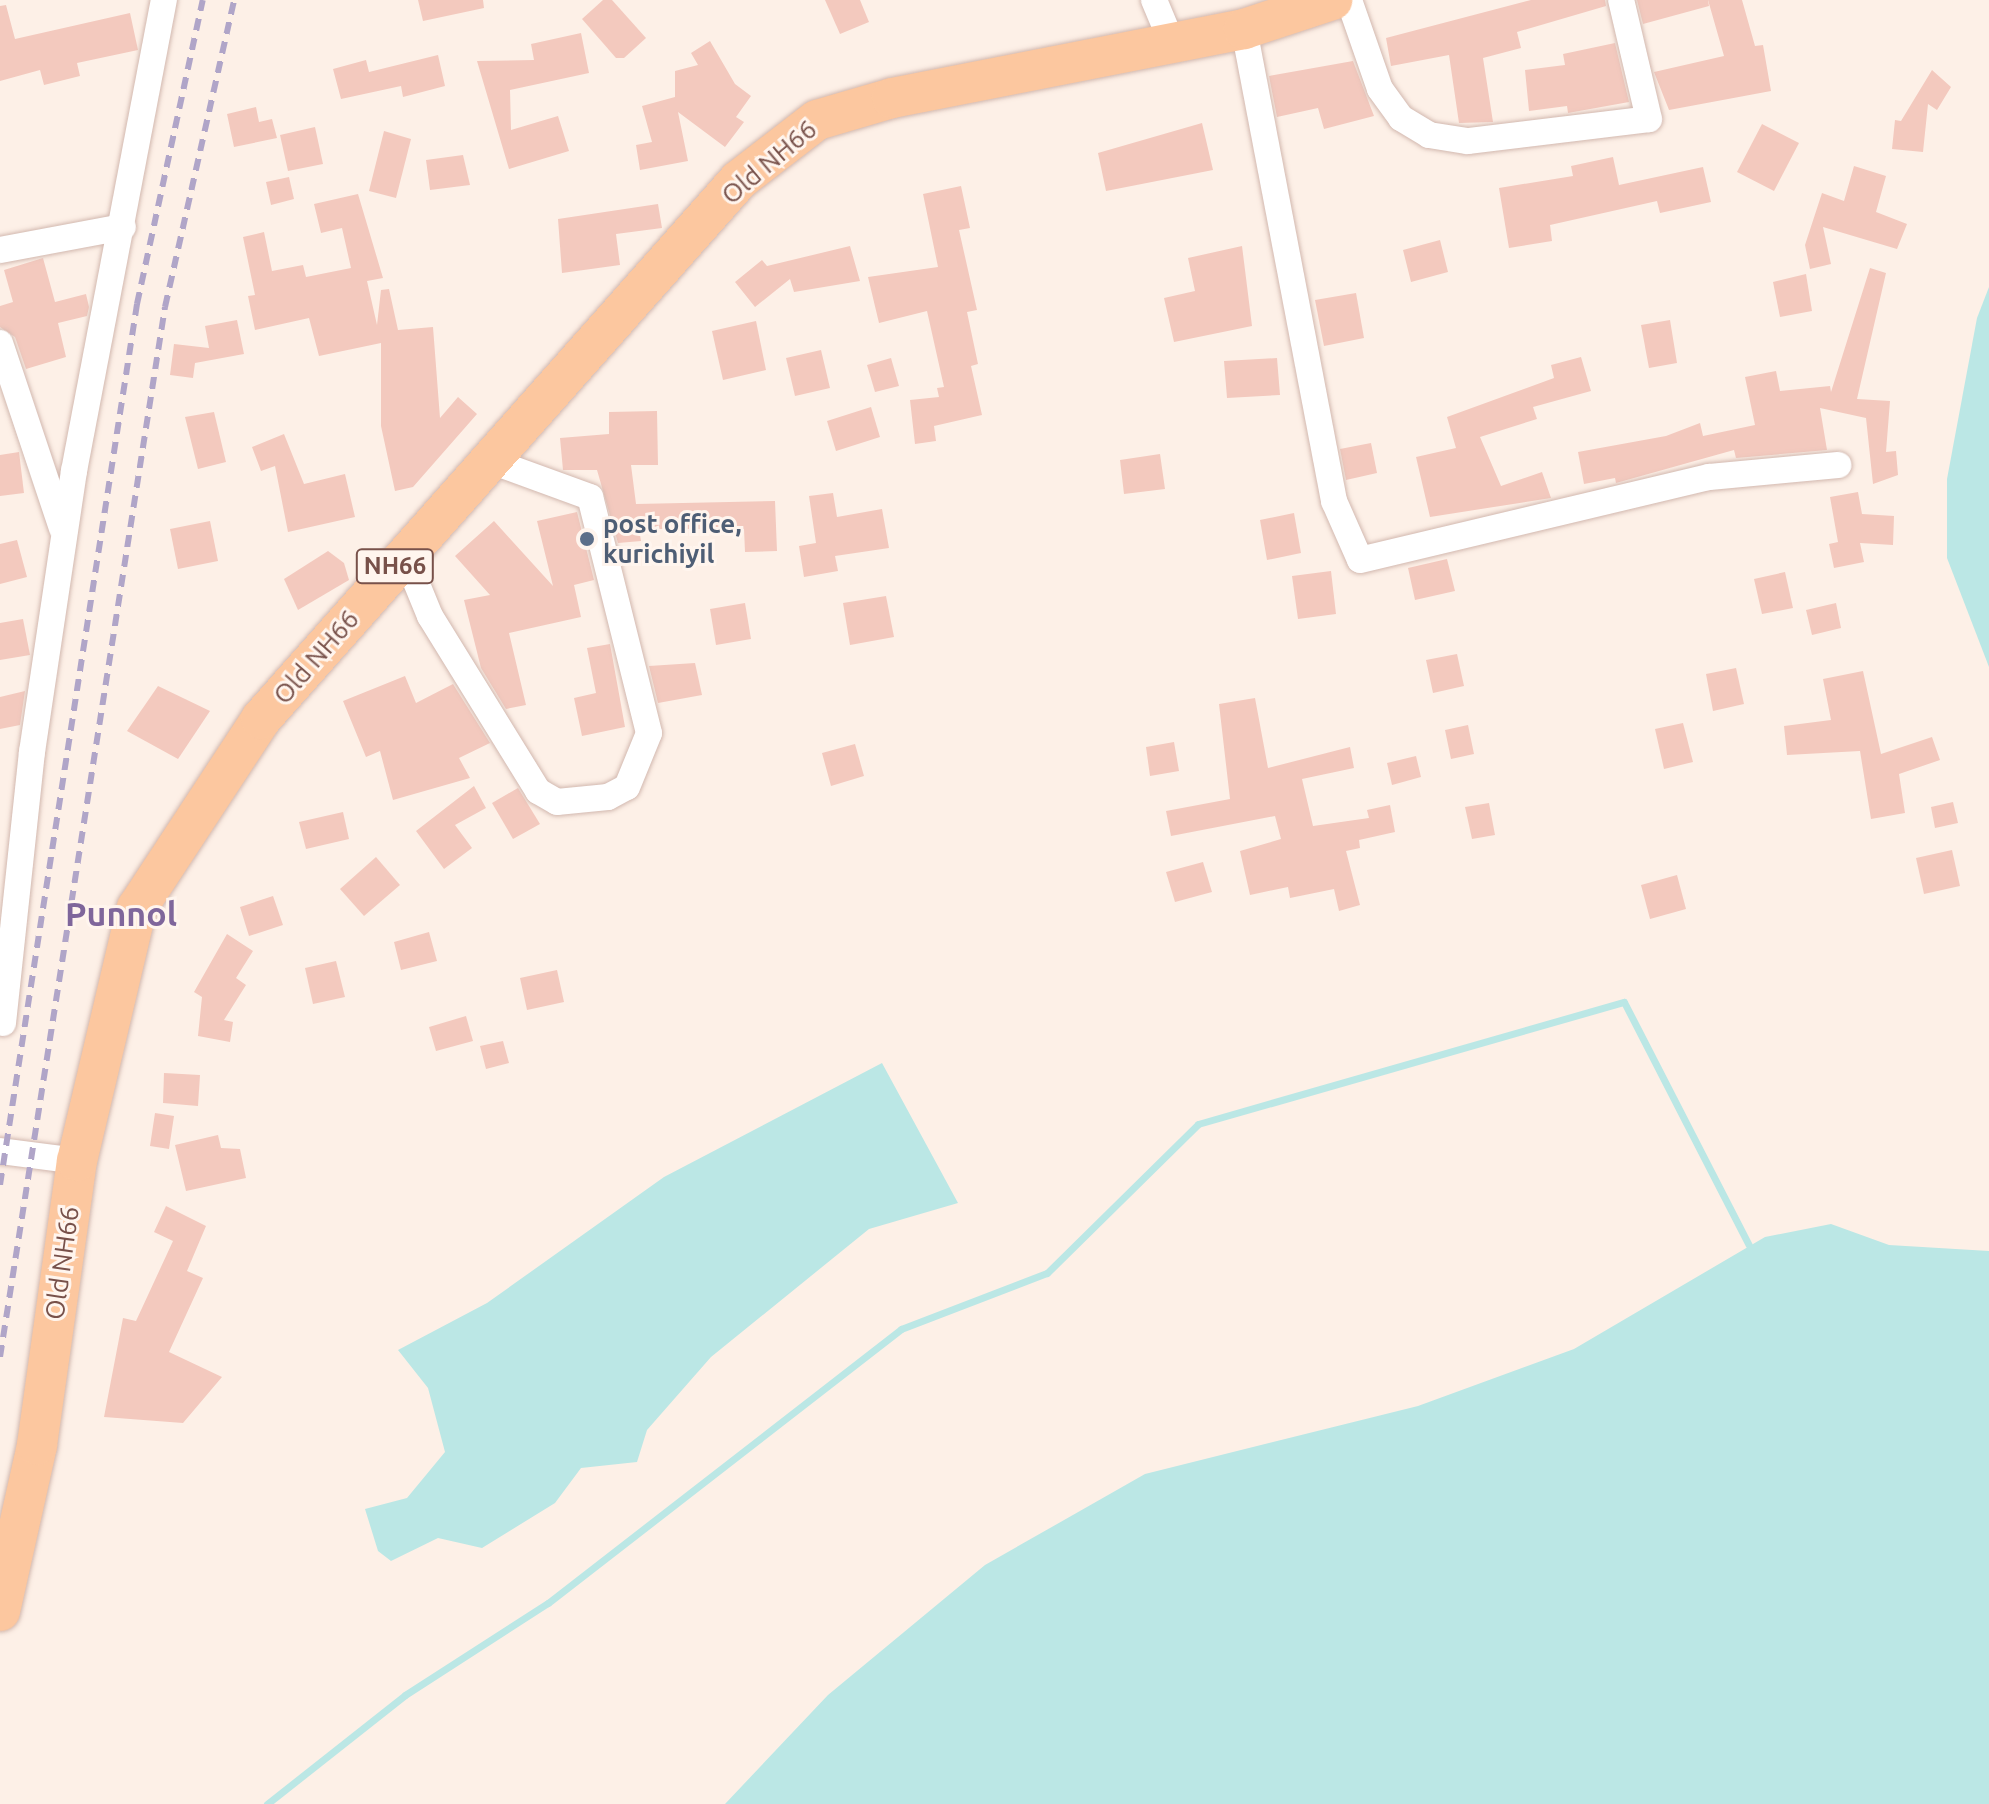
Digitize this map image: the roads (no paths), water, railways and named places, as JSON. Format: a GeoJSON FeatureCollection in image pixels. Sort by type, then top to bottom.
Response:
{"type":"FeatureCollection","features":[{"type":"Feature","properties":{"kind":"main road","name":"Old NH66"},"geometry":{"type":"LineString","coordinates":[[0,1611],[37,1445],[77,1161],[137,908],[261,719],[739,180],[817,120],[892,98],[1244,29],[1332,0]]}},
{"type":"Feature","properties":{"kind":"street"},"geometry":{"type":"LineString","coordinates":[[1,1028],[32,752],[65,535],[164,0]]}},
{"type":"Feature","properties":{"kind":"street"},"geometry":{"type":"LineString","coordinates":[[1154,0],[1172,43]]}},
{"type":"Feature","properties":{"kind":"street"},"geometry":{"type":"LineString","coordinates":[[1349,0],[1380,89],[1401,118],[1429,135],[1468,141],[1649,119],[1621,0]]}},
{"type":"Feature","properties":{"kind":"street"},"geometry":{"type":"LineString","coordinates":[[1244,29],[1334,501],[1360,560],[1709,477],[1838,465]]}},
{"type":"Feature","properties":{"kind":"street"},"geometry":{"type":"LineString","coordinates":[[0,250],[123,227]]}},
{"type":"Feature","properties":{"kind":"street"},"geometry":{"type":"LineString","coordinates":[[0,343],[65,535]]}},
{"type":"Feature","properties":{"kind":"street"},"geometry":{"type":"LineString","coordinates":[[405,555],[430,616],[538,791],[557,802],[608,797],[627,787],[649,733],[590,497],[491,461]]}},
{"type":"Feature","properties":{"kind":"street"},"geometry":{"type":"LineString","coordinates":[[0,1151],[77,1161]]}},
{"type":"Feature","properties":{"kind":"water"},"geometry":{"type":"Polygon","coordinates":[[[1989,287],[1989,667],[1947,558],[1947,479],[1977,318],[1989,287]]]}},
{"type":"Feature","properties":{"kind":"water"},"geometry":{"type":"Polygon","coordinates":[[[882,1063],[958,1203],[869,1229],[711,1357],[647,1430],[637,1462],[581,1468],[555,1503],[482,1548],[438,1538],[391,1561],[378,1551],[365,1509],[407,1498],[445,1452],[428,1388],[398,1350],[487,1303],[664,1177],[882,1063]]]}},
{"type":"Feature","properties":{"kind":"water"},"geometry":{"type":"Polygon","coordinates":[[[1831,1224],[1889,1245],[1989,1251],[1989,1804],[725,1804],[828,1695],[985,1565],[1145,1474],[1418,1406],[1574,1349],[1765,1237],[1831,1224]]]}},
{"type":"Feature","properties":{"kind":"waterway"},"geometry":{"type":"LineString","coordinates":[[267,1804],[405,1695],[548,1603],[901,1329],[1047,1273],[1198,1124],[1624,1002],[1749,1245]]}},
{"type":"Feature","properties":{"kind":"railway"},"geometry":{"type":"LineString","coordinates":[[0,1185],[137,304],[203,0]]}},
{"type":"Feature","properties":{"kind":"railway"},"geometry":{"type":"LineString","coordinates":[[0,1357],[165,307],[234,0]]}},
{"type":"Feature","properties":{"kind":"place","name":"post office, kurichiyil"},"geometry":{"type":"Point","coordinates":[587,539]}},
{"type":"Feature","properties":{"kind":"district","name":"Punnol"},"geometry":{"type":"Point","coordinates":[121,914]}}]}
